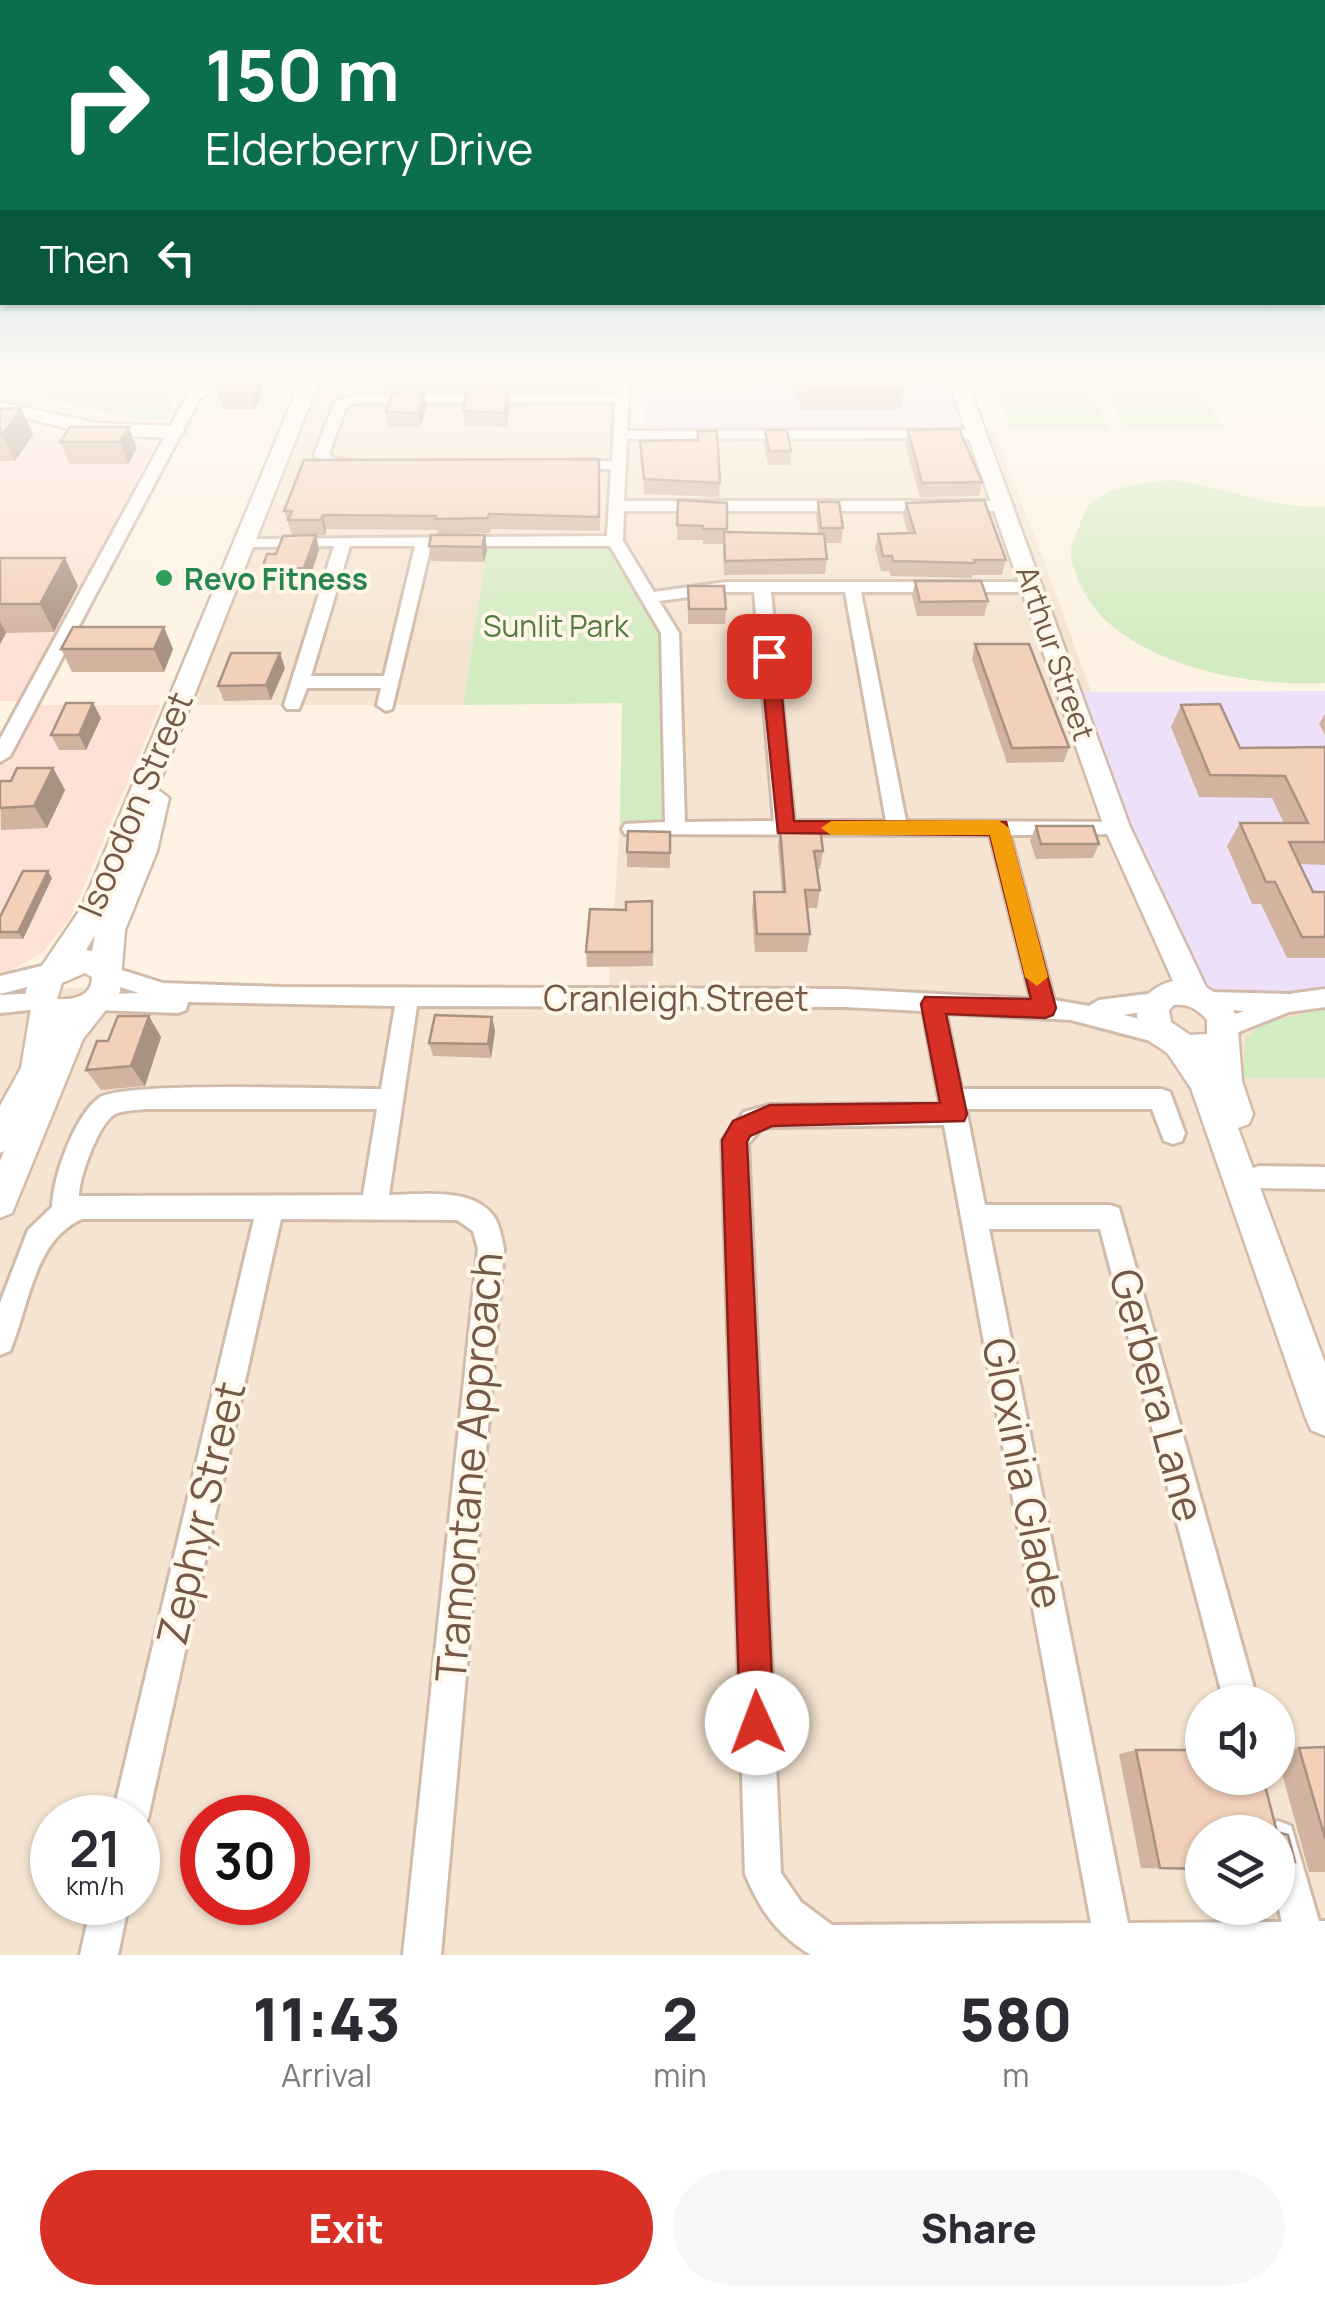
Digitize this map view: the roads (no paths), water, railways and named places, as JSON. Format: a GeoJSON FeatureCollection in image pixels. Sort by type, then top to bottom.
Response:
{"type":"FeatureCollection","features":[{"type":"Feature","properties":{"kind":"street"},"geometry":{"type":"LineString","coordinates":[[0,756],[158,464]]}},
{"type":"Feature","properties":{"kind":"street","name":"Isoodon Street"},"geometry":{"type":"LineString","coordinates":[[0,1138],[37,1069],[44,1005],[41,989],[95,909],[276,464]]}},
{"type":"Feature","properties":{"kind":"street"},"geometry":{"type":"LineString","coordinates":[[338,464],[376,465]]}},
{"type":"Feature","properties":{"kind":"street","name":"Arthur Street"},"geometry":{"type":"LineString","coordinates":[[989,464],[1117,827],[1162,932],[1181,998],[1152,1017],[1170,1040]]}},
{"type":"Feature","properties":{"kind":"street"},"geometry":{"type":"LineString","coordinates":[[563,465],[619,465],[615,542],[672,642],[675,828]]}},
{"type":"Feature","properties":{"kind":"street"},"geometry":{"type":"LineString","coordinates":[[617,506],[1005,506]]}},
{"type":"Feature","properties":{"kind":"street"},"geometry":{"type":"LineString","coordinates":[[245,542],[615,542]]}},
{"type":"Feature","properties":{"kind":"street"},"geometry":{"type":"LineString","coordinates":[[293,705],[344,542]]}},
{"type":"Feature","properties":{"kind":"street"},"geometry":{"type":"LineString","coordinates":[[386,705],[424,542]]}},
{"type":"Feature","properties":{"kind":"street"},"geometry":{"type":"LineString","coordinates":[[649,598],[713,588],[762,586],[1033,586]]}},
{"type":"Feature","properties":{"kind":"street"},"geometry":{"type":"LineString","coordinates":[[762,586],[785,828]]}},
{"type":"Feature","properties":{"kind":"street"},"geometry":{"type":"LineString","coordinates":[[852,586],[897,828]]}},
{"type":"Feature","properties":{"kind":"street","name":"Isoodon Street"},"geometry":{"type":"LineString","coordinates":[[0,1202],[70,1033],[100,987],[110,930],[143,851],[165,758],[189,708],[204,638]]}},
{"type":"Feature","properties":{"kind":"street"},"geometry":{"type":"LineString","coordinates":[[300,682],[392,682]]}},
{"type":"Feature","properties":{"kind":"street"},"geometry":{"type":"LineString","coordinates":[[632,828],[1117,827]]}},
{"type":"Feature","properties":{"kind":"street"},"geometry":{"type":"LineString","coordinates":[[998,828],[1045,1008]]}},
{"type":"Feature","properties":{"kind":"street","name":"Isoodon Street"},"geometry":{"type":"LineString","coordinates":[[57,970],[88,961],[100,987]]}},
{"type":"Feature","properties":{"kind":"street"},"geometry":{"type":"LineString","coordinates":[[0,985],[57,970]]}},
{"type":"Feature","properties":{"kind":"street"},"geometry":{"type":"LineString","coordinates":[[0,1004],[44,1005],[70,1013],[100,987]]}},
{"type":"Feature","properties":{"kind":"street","name":"Cranleigh Street"},"geometry":{"type":"LineString","coordinates":[[100,987],[234,1004],[281,996],[844,998],[1070,1011],[1170,1040]]}},
{"type":"Feature","properties":{"kind":"street"},"geometry":{"type":"LineString","coordinates":[[1181,998],[1222,1016],[1226,1081],[1325,1370]]}},
{"type":"Feature","properties":{"kind":"street","name":"Cranleigh Street"},"geometry":{"type":"LineString","coordinates":[[1070,1011],[1181,998],[1289,1003],[1325,998]]}},
{"type":"Feature","properties":{"kind":"street"},"geometry":{"type":"LineString","coordinates":[[374,1207],[407,999]]}},
{"type":"Feature","properties":{"kind":"street","name":"Cranleigh Street"},"geometry":{"type":"LineString","coordinates":[[1224,1034],[1289,1003]]}},
{"type":"Feature","properties":{"kind":"street","name":"Gloxinia Glade"},"geometry":{"type":"LineString","coordinates":[[933,1004],[1113,1942]]}},
{"type":"Feature","properties":{"kind":"street"},"geometry":{"type":"LineString","coordinates":[[1170,1040],[1205,1050],[1224,1034]]}},
{"type":"Feature","properties":{"kind":"street"},"geometry":{"type":"LineString","coordinates":[[1170,1040],[1205,1082],[1325,1416]]}},
{"type":"Feature","properties":{"kind":"street"},"geometry":{"type":"LineString","coordinates":[[0,1341],[37,1240],[45,1227],[65,1213],[66,1183],[94,1120],[110,1103],[146,1099],[390,1099]]}},
{"type":"Feature","properties":{"kind":"street"},"geometry":{"type":"LineString","coordinates":[[1173,1132],[1161,1099],[770,1116],[742,1128],[734,1140],[764,1874],[773,1898],[788,1919],[828,1944],[1315,1940],[1295,1884]]}},
{"type":"Feature","properties":{"kind":"street"},"geometry":{"type":"LineString","coordinates":[[1259,1177],[1325,1178]]}},
{"type":"Feature","properties":{"kind":"street","name":"Tramontane Approach"},"geometry":{"type":"LineString","coordinates":[[65,1213],[96,1205],[462,1208],[474,1214],[490,1235],[422,1955]]}},
{"type":"Feature","properties":{"kind":"street","name":"Zephyr Street"},"geometry":{"type":"LineString","coordinates":[[135,1795],[270,1208]]}},
{"type":"Feature","properties":{"kind":"street","name":"Gerbera Lane"},"geometry":{"type":"LineString","coordinates":[[975,1217],[1110,1218],[1235,1685]]}},
{"type":"Feature","properties":{"kind":"street"},"geometry":{"type":"LineString","coordinates":[[99,1955],[106,1925]]}},
{"type":"Feature","properties":{"kind":"place","name":"Revo Fitness"},"geometry":{"type":"Point","coordinates":[164,578]}},
{"type":"Feature","properties":{"kind":"park label","name":"Sunlit Park"},"geometry":{"type":"Point","coordinates":[556,625]}}]}
